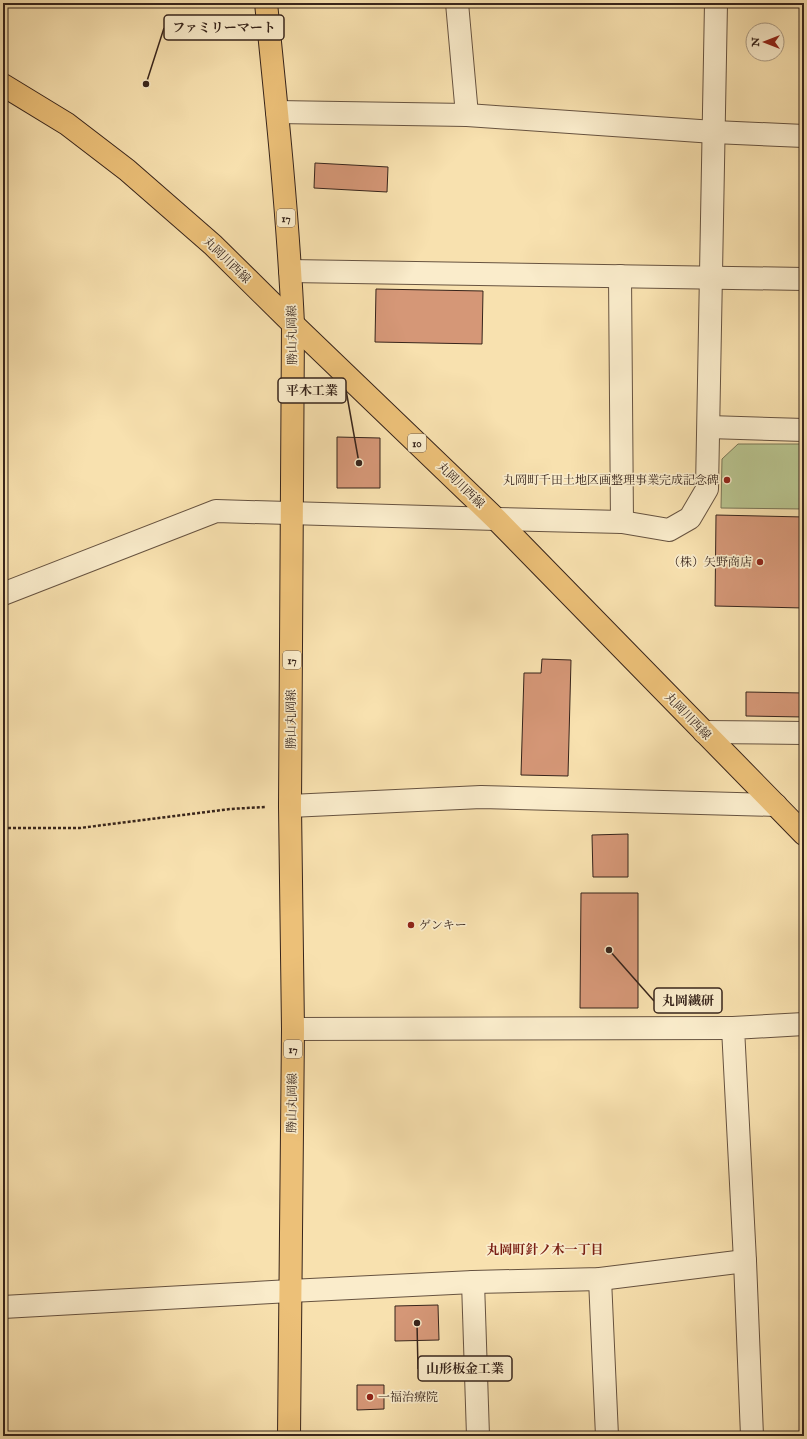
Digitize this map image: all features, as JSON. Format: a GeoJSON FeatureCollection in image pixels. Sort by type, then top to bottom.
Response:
{"type":"FeatureCollection","features":[{"type":"Feature","properties":{"kind":"main road","name":"勝山丸岡線"},"geometry":{"type":"LineString","coordinates":[[266,3],[277,112],[293,324],[290,806],[293,1028],[289,1436]]}},
{"type":"Feature","properties":{"kind":"main road","name":"丸岡川西線"},"geometry":{"type":"LineString","coordinates":[[3,84],[67,124],[127,170],[213,245],[496,519],[804,834]]}},
{"type":"Feature","properties":{"kind":"street"},"geometry":{"type":"LineString","coordinates":[[457,3],[467,115]]}},
{"type":"Feature","properties":{"kind":"street"},"geometry":{"type":"LineString","coordinates":[[3,594],[216,511],[622,522],[669,530],[690,518],[707,489],[716,3]]}},
{"type":"Feature","properties":{"kind":"street"},"geometry":{"type":"LineString","coordinates":[[277,112],[467,115],[714,132],[804,136]]}},
{"type":"Feature","properties":{"kind":"street"},"geometry":{"type":"LineString","coordinates":[[290,271],[804,279]]}},
{"type":"Feature","properties":{"kind":"street"},"geometry":{"type":"LineString","coordinates":[[620,276],[622,522]]}},
{"type":"Feature","properties":{"kind":"street"},"geometry":{"type":"LineString","coordinates":[[709,427],[804,430]]}},
{"type":"Feature","properties":{"kind":"street"},"geometry":{"type":"LineString","coordinates":[[704,732],[804,733]]}},
{"type":"Feature","properties":{"kind":"street"},"geometry":{"type":"LineString","coordinates":[[290,806],[481,797],[776,805]]}},
{"type":"Feature","properties":{"kind":"street"},"geometry":{"type":"LineString","coordinates":[[293,1028],[733,1028],[804,1024]]}},
{"type":"Feature","properties":{"kind":"street"},"geometry":{"type":"LineString","coordinates":[[733,1028],[752,1436]]}},
{"type":"Feature","properties":{"kind":"street"},"geometry":{"type":"LineString","coordinates":[[3,1307],[473,1282],[600,1279],[745,1262]]}},
{"type":"Feature","properties":{"kind":"street"},"geometry":{"type":"LineString","coordinates":[[600,1279],[607,1436]]}},
{"type":"Feature","properties":{"kind":"street"},"geometry":{"type":"LineString","coordinates":[[473,1282],[478,1436]]}},
{"type":"Feature","properties":{"kind":"path"},"geometry":{"type":"LineString","coordinates":[[3,828],[80,828],[230,809],[290,806]]}},
{"type":"Feature","properties":{"kind":"green space"},"geometry":{"type":"Polygon","coordinates":[[[738,444],[804,444],[804,509],[721,508],[722,459],[738,444]]]}},
{"type":"Feature","properties":{"kind":"building"},"geometry":{"type":"Polygon","coordinates":[[[315,163],[388,167],[387,192],[314,188],[315,163]]]}},
{"type":"Feature","properties":{"kind":"building"},"geometry":{"type":"Polygon","coordinates":[[[376,289],[483,291],[482,344],[375,342],[376,289]]]}},
{"type":"Feature","properties":{"kind":"building"},"geometry":{"type":"Polygon","coordinates":[[[337,437],[380,438],[380,488],[337,488],[337,437]]]}},
{"type":"Feature","properties":{"kind":"building","name":"（株）矢野商店"},"geometry":{"type":"Polygon","coordinates":[[[716,515],[804,517],[804,608],[715,606],[716,515]]]}},
{"type":"Feature","properties":{"kind":"building"},"geometry":{"type":"Polygon","coordinates":[[[542,659],[571,660],[568,776],[521,775],[524,673],[541,673],[542,659]]]}},
{"type":"Feature","properties":{"kind":"building"},"geometry":{"type":"Polygon","coordinates":[[[746,692],[804,693],[804,717],[746,716],[746,692]]]}},
{"type":"Feature","properties":{"kind":"building"},"geometry":{"type":"Polygon","coordinates":[[[628,834],[628,877],[593,877],[592,835],[628,834]]]}},
{"type":"Feature","properties":{"kind":"building"},"geometry":{"type":"Polygon","coordinates":[[[581,893],[638,893],[638,1008],[580,1008],[581,893]]]}},
{"type":"Feature","properties":{"kind":"building"},"geometry":{"type":"Polygon","coordinates":[[[802,1037],[804,1037],[803,1079],[802,1037]]]}},
{"type":"Feature","properties":{"kind":"building"},"geometry":{"type":"Polygon","coordinates":[[[801,1151],[804,1151],[804,1235],[801,1151]]]}},
{"type":"Feature","properties":{"kind":"building"},"geometry":{"type":"Polygon","coordinates":[[[438,1305],[439,1340],[395,1341],[395,1306],[438,1305]]]}},
{"type":"Feature","properties":{"kind":"building","name":"一福治療院"},"geometry":{"type":"Polygon","coordinates":[[[357,1385],[384,1385],[384,1409],[357,1410],[357,1385]]]}},
{"type":"Feature","properties":{"kind":"place","name":"ファミリーマート"},"geometry":{"type":"Point","coordinates":[146,84]}},
{"type":"Feature","properties":{"kind":"place","name":"平木工業"},"geometry":{"type":"Point","coordinates":[359,463]}},
{"type":"Feature","properties":{"kind":"place","name":"丸岡町千田土地区画整理事業完成記念碑"},"geometry":{"type":"Point","coordinates":[727,480]}},
{"type":"Feature","properties":{"kind":"place","name":"（株）矢野商店"},"geometry":{"type":"Point","coordinates":[760,562]}},
{"type":"Feature","properties":{"kind":"place","name":"ゲンキー"},"geometry":{"type":"Point","coordinates":[411,925]}},
{"type":"Feature","properties":{"kind":"place","name":"丸岡繊研"},"geometry":{"type":"Point","coordinates":[609,950]}},
{"type":"Feature","properties":{"kind":"place","name":"山形板金工業"},"geometry":{"type":"Point","coordinates":[417,1323]}},
{"type":"Feature","properties":{"kind":"place","name":"一福治療院"},"geometry":{"type":"Point","coordinates":[370,1397]}},
{"type":"Feature","properties":{"kind":"district","name":"丸岡町針ノ木一丁目"},"geometry":{"type":"Point","coordinates":[545,1249]}}]}
